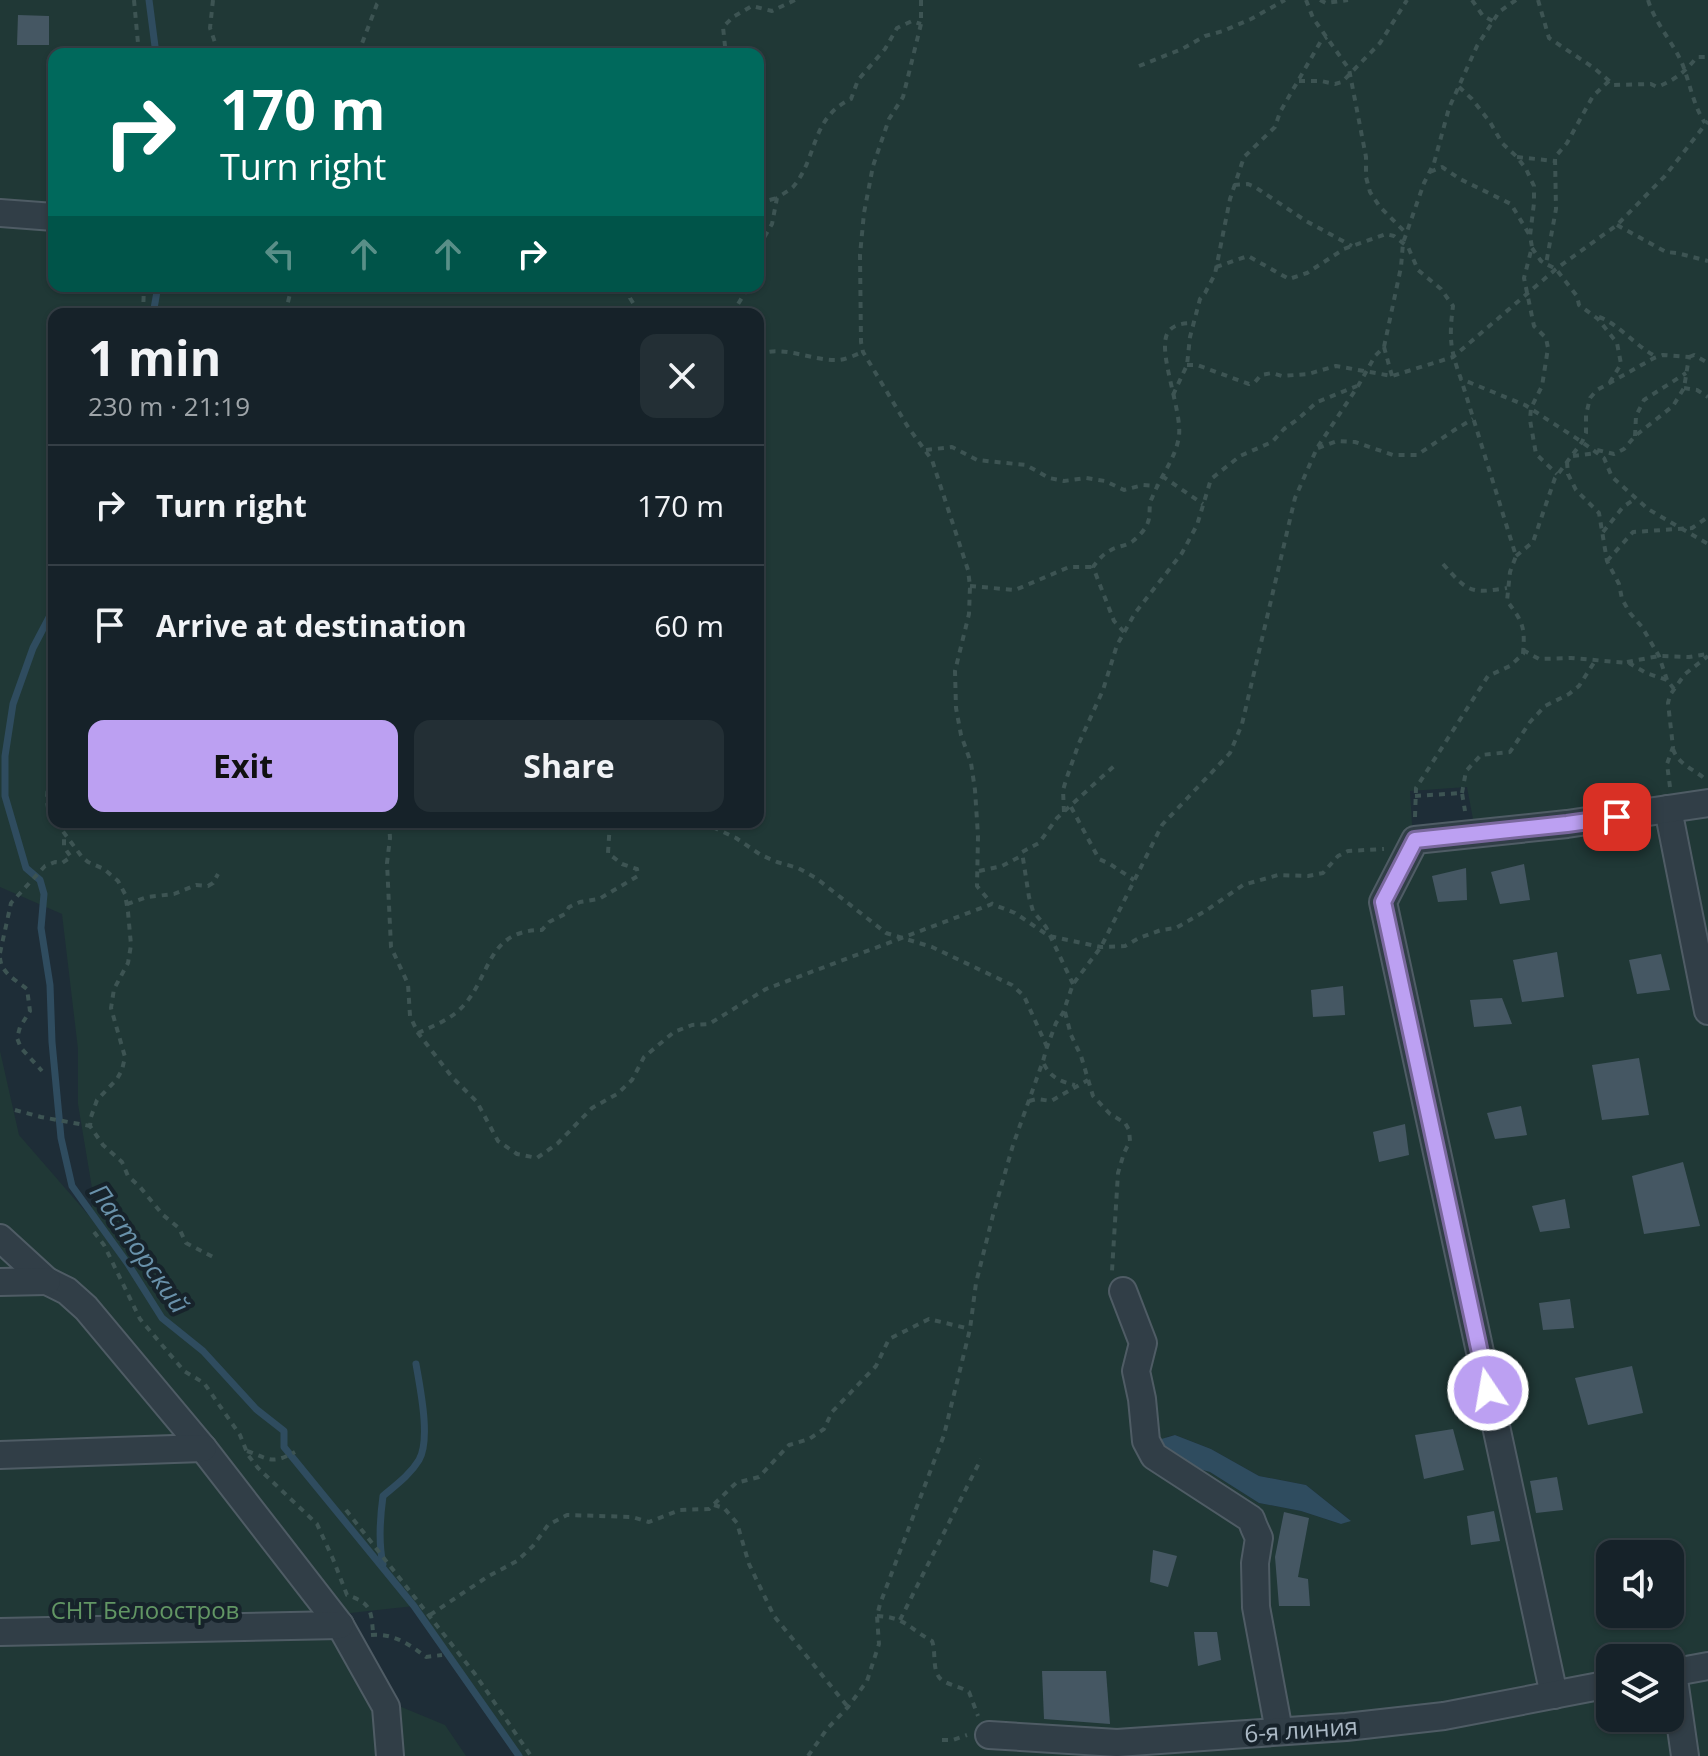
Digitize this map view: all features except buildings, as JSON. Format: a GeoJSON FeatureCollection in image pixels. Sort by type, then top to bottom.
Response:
{"type":"FeatureCollection","features":[{"type":"Feature","properties":{"kind":"street"},"geometry":{"type":"LineString","coordinates":[[0,213],[48,217]]}},
{"type":"Feature","properties":{"kind":"street"},"geometry":{"type":"LineString","coordinates":[[1554,1695],[1383,902],[1415,841],[1567,824],[1708,803]]}},
{"type":"Feature","properties":{"kind":"street"},"geometry":{"type":"LineString","coordinates":[[1668,809],[1708,1011]]}},
{"type":"Feature","properties":{"kind":"street"},"geometry":{"type":"LineString","coordinates":[[0,1238],[47,1281],[67,1291],[86,1308],[351,1630],[386,1707],[390,1756]]}},
{"type":"Feature","properties":{"kind":"street"},"geometry":{"type":"LineString","coordinates":[[0,1282],[47,1281]]}},
{"type":"Feature","properties":{"kind":"street"},"geometry":{"type":"LineString","coordinates":[[1123,1291],[1143,1343],[1136,1371],[1146,1441],[1154,1456],[1251,1519],[1259,1538],[1255,1563],[1256,1607],[1279,1731]]}},
{"type":"Feature","properties":{"kind":"street"},"geometry":{"type":"LineString","coordinates":[[0,1455],[203,1448]]}},
{"type":"Feature","properties":{"kind":"street"},"geometry":{"type":"LineString","coordinates":[[0,1632],[351,1630]]}},
{"type":"Feature","properties":{"kind":"street"},"geometry":{"type":"LineString","coordinates":[[1684,1671],[1708,1666]]}},
{"type":"Feature","properties":{"kind":"street","name":"6-я линия"},"geometry":{"type":"LineString","coordinates":[[980,1731],[1117,1743],[1346,1727],[1444,1716],[1596,1687]]}},
{"type":"Feature","properties":{"kind":"street"},"geometry":{"type":"LineString","coordinates":[[1681,1732],[1685,1756]]}},
{"type":"Feature","properties":{"kind":"path"},"geometry":{"type":"LineString","coordinates":[[134,0],[138,48]]}},
{"type":"Feature","properties":{"kind":"path"},"geometry":{"type":"LineString","coordinates":[[213,0],[210,28],[217,48]]}},
{"type":"Feature","properties":{"kind":"path"},"geometry":{"type":"LineString","coordinates":[[360,48],[381,0]]}},
{"type":"Feature","properties":{"kind":"path"},"geometry":{"type":"LineString","coordinates":[[722,48],[725,46],[723,27],[733,17],[752,6],[772,11],[795,0]]}},
{"type":"Feature","properties":{"kind":"path"},"geometry":{"type":"LineString","coordinates":[[921,0],[921,24],[903,97],[889,119],[873,166],[864,213],[860,255],[861,342],[863,352],[908,427],[932,460],[970,586],[969,614],[955,671],[956,708],[975,790],[977,886],[992,904],[1015,913],[1049,936],[1101,947],[1125,946],[1161,930],[1176,928],[1243,885],[1278,875],[1323,873],[1338,856],[1348,851],[1383,849],[1415,841],[1416,788],[1488,676],[1510,666],[1523,654],[1525,632],[1507,601],[1510,572],[1516,556],[1533,542],[1557,474],[1582,442],[1590,398],[1597,390],[1628,374],[1638,365],[1663,355],[1694,355],[1708,363]]}},
{"type":"Feature","properties":{"kind":"path"},"geometry":{"type":"LineString","coordinates":[[1139,66],[1251,19],[1285,0]]}},
{"type":"Feature","properties":{"kind":"path"},"geometry":{"type":"LineString","coordinates":[[1306,0],[1313,18],[1349,69],[1370,192],[1406,233]]}},
{"type":"Feature","properties":{"kind":"path"},"geometry":{"type":"LineString","coordinates":[[1320,0],[1326,3],[1348,0]]}},
{"type":"Feature","properties":{"kind":"path"},"geometry":{"type":"LineString","coordinates":[[1299,81],[1342,82],[1380,43],[1407,0]]}},
{"type":"Feature","properties":{"kind":"path"},"geometry":{"type":"LineString","coordinates":[[1472,0],[1483,16],[1493,21]]}},
{"type":"Feature","properties":{"kind":"path"},"geometry":{"type":"LineString","coordinates":[[1392,376],[1384,347],[1406,233],[1434,163],[1449,108],[1477,46],[1499,12],[1516,0]]}},
{"type":"Feature","properties":{"kind":"path"},"geometry":{"type":"LineString","coordinates":[[1538,0],[1549,38],[1614,85],[1651,84],[1657,87],[1685,72],[1697,57],[1708,57]]}},
{"type":"Feature","properties":{"kind":"path"},"geometry":{"type":"LineString","coordinates":[[1187,365],[1197,365],[1249,384],[1261,375],[1308,374],[1336,366],[1392,376],[1453,357],[1527,292],[1617,225],[1665,176],[1707,122],[1698,113],[1678,56],[1648,0]]}},
{"type":"Feature","properties":{"kind":"path"},"geometry":{"type":"LineString","coordinates":[[764,201],[777,198],[792,188],[825,119],[837,105],[851,99],[858,80],[885,49],[897,28],[912,21],[921,24]]}},
{"type":"Feature","properties":{"kind":"path"},"geometry":{"type":"LineString","coordinates":[[1173,395],[1187,365],[1190,337],[1200,299],[1215,274],[1234,185],[1244,157],[1275,127],[1280,112],[1321,41],[1327,37]]}},
{"type":"Feature","properties":{"kind":"path"},"geometry":{"type":"LineString","coordinates":[[1546,264],[1556,209],[1555,157],[1567,143],[1593,96],[1609,81]]}},
{"type":"Feature","properties":{"kind":"path"},"geometry":{"type":"LineString","coordinates":[[1459,87],[1490,122],[1502,143],[1517,157],[1534,186],[1532,247],[1541,261],[1556,269],[1577,296],[1579,305],[1593,315],[1617,343],[1621,364],[1608,385]]}},
{"type":"Feature","properties":{"kind":"path"},"geometry":{"type":"LineString","coordinates":[[1517,157],[1555,161]]}},
{"type":"Feature","properties":{"kind":"path"},"geometry":{"type":"LineString","coordinates":[[1430,172],[1442,167],[1511,204],[1530,236]]}},
{"type":"Feature","properties":{"kind":"path"},"geometry":{"type":"LineString","coordinates":[[1234,185],[1255,187],[1306,221],[1352,246]]}},
{"type":"Feature","properties":{"kind":"path"},"geometry":{"type":"LineString","coordinates":[[764,238],[772,224],[777,198]]}},
{"type":"Feature","properties":{"kind":"path"},"geometry":{"type":"LineString","coordinates":[[1617,225],[1666,252],[1708,261]]}},
{"type":"Feature","properties":{"kind":"path"},"geometry":{"type":"LineString","coordinates":[[1216,267],[1248,256],[1289,279],[1307,273],[1344,249],[1386,234],[1408,247],[1418,270],[1441,289],[1453,306],[1450,335],[1453,357],[1516,556]]}},
{"type":"Feature","properties":{"kind":"path"},"geometry":{"type":"LineString","coordinates":[[1532,247],[1524,278],[1534,326],[1546,338],[1548,348],[1542,386],[1531,408],[1530,420],[1536,454],[1557,474]]}},
{"type":"Feature","properties":{"kind":"path"},"geometry":{"type":"LineString","coordinates":[[1593,315],[1610,321],[1639,347],[1657,357]]}},
{"type":"Feature","properties":{"kind":"path"},"geometry":{"type":"LineString","coordinates":[[1093,567],[1110,550],[1131,543],[1148,521],[1150,502],[1177,448],[1179,433],[1164,347],[1167,334],[1172,327],[1195,323]]}},
{"type":"Feature","properties":{"kind":"path"},"geometry":{"type":"LineString","coordinates":[[808,1756],[867,1681],[879,1644],[877,1616],[880,1604],[944,1435],[970,1329],[979,1269],[1013,1145],[1056,1023],[1065,1009],[1073,984],[1101,947],[1162,825],[1230,753],[1242,724],[1295,498],[1317,448],[1375,356],[1384,347]]}},
{"type":"Feature","properties":{"kind":"path"},"geometry":{"type":"LineString","coordinates":[[764,352],[839,360],[863,352]]}},
{"type":"Feature","properties":{"kind":"path"},"geometry":{"type":"LineString","coordinates":[[1591,448],[1614,454],[1624,449],[1635,436],[1673,406],[1684,388],[1689,357]]}},
{"type":"Feature","properties":{"kind":"path"},"geometry":{"type":"LineString","coordinates":[[1635,436],[1636,416],[1644,400],[1686,373]]}},
{"type":"Feature","properties":{"kind":"path"},"geometry":{"type":"LineString","coordinates":[[1461,379],[1531,408],[1574,436],[1604,458],[1612,477],[1657,515],[1708,544]]}},
{"type":"Feature","properties":{"kind":"path"},"geometry":{"type":"LineString","coordinates":[[1064,812],[1063,790],[1067,777],[1103,690],[1117,645],[1148,594],[1182,553],[1197,525],[1211,479],[1240,456],[1272,442],[1317,402],[1358,386]]}},
{"type":"Feature","properties":{"kind":"path"},"geometry":{"type":"LineString","coordinates":[[1684,388],[1697,390],[1708,397]]}},
{"type":"Feature","properties":{"kind":"path"},"geometry":{"type":"LineString","coordinates":[[1317,448],[1337,441],[1355,442],[1393,455],[1417,455],[1473,419]]}},
{"type":"Feature","properties":{"kind":"path"},"geometry":{"type":"LineString","coordinates":[[1574,436],[1586,433]]}},
{"type":"Feature","properties":{"kind":"path"},"geometry":{"type":"LineString","coordinates":[[926,450],[952,447],[977,460],[1026,465],[1049,478],[1064,481],[1086,478],[1105,481],[1124,490],[1143,485],[1157,486]]}},
{"type":"Feature","properties":{"kind":"path"},"geometry":{"type":"LineString","coordinates":[[1571,457],[1597,453]]}},
{"type":"Feature","properties":{"kind":"path"},"geometry":{"type":"LineString","coordinates":[[1567,462],[1568,474],[1576,490],[1599,513],[1607,561],[1619,584],[1622,599],[1659,656],[1667,680],[1674,689]]}},
{"type":"Feature","properties":{"kind":"path"},"geometry":{"type":"LineString","coordinates":[[1162,476],[1203,504]]}},
{"type":"Feature","properties":{"kind":"path"},"geometry":{"type":"LineString","coordinates":[[1603,532],[1623,507],[1636,498]]}},
{"type":"Feature","properties":{"kind":"path"},"geometry":{"type":"LineString","coordinates":[[1607,561],[1633,532],[1692,528],[1708,517]]}},
{"type":"Feature","properties":{"kind":"path"},"geometry":{"type":"LineString","coordinates":[[1443,564],[1464,587],[1482,592],[1507,588]]}},
{"type":"Feature","properties":{"kind":"path"},"geometry":{"type":"LineString","coordinates":[[970,586],[1015,590],[1069,567],[1093,567]]}},
{"type":"Feature","properties":{"kind":"path"},"geometry":{"type":"LineString","coordinates":[[1093,567],[1114,621],[1124,632]]}},
{"type":"Feature","properties":{"kind":"path"},"geometry":{"type":"LineString","coordinates":[[1523,650],[1539,659],[1571,658],[1629,663],[1667,680]]}},
{"type":"Feature","properties":{"kind":"path"},"geometry":{"type":"LineString","coordinates":[[1620,663],[1659,656],[1708,655]]}},
{"type":"Feature","properties":{"kind":"path"},"geometry":{"type":"LineString","coordinates":[[1708,655],[1685,674],[1668,703],[1669,729],[1675,755],[1708,783]]}},
{"type":"Feature","properties":{"kind":"path"},"geometry":{"type":"LineString","coordinates":[[1469,833],[1462,793],[1466,771],[1481,755],[1510,752],[1530,722],[1545,706],[1579,686],[1595,661]]}},
{"type":"Feature","properties":{"kind":"path"},"geometry":{"type":"LineString","coordinates":[[1668,809],[1671,793],[1667,764],[1673,747]]}},
{"type":"Feature","properties":{"kind":"path"},"geometry":{"type":"LineString","coordinates":[[978,871],[1002,866],[1039,843],[1057,818],[1114,766]]}},
{"type":"Feature","properties":{"kind":"path"},"geometry":{"type":"LineString","coordinates":[[48,773],[48,808]]}},
{"type":"Feature","properties":{"kind":"path"},"geometry":{"type":"LineString","coordinates":[[1415,796],[1462,793]]}},
{"type":"Feature","properties":{"kind":"path"},"geometry":{"type":"LineString","coordinates":[[1071,807],[1099,859],[1134,880]]}},
{"type":"Feature","properties":{"kind":"path"},"geometry":{"type":"LineString","coordinates":[[60,828],[82,857],[118,881],[127,904],[131,945],[128,963],[114,989],[111,1008],[125,1057],[117,1079],[97,1100],[90,1126],[103,1145],[122,1162],[128,1176],[179,1228],[186,1243],[217,1259]]}},
{"type":"Feature","properties":{"kind":"path"},"geometry":{"type":"LineString","coordinates":[[389,828],[387,863],[391,947],[408,984],[410,1016],[418,1033],[452,1077],[477,1102],[498,1141],[517,1154],[537,1158],[558,1143],[592,1108],[617,1094],[632,1080],[644,1057],[674,1032],[692,1025],[709,1024],[766,989],[992,904]]}},
{"type":"Feature","properties":{"kind":"path"},"geometry":{"type":"LineString","coordinates":[[418,1033],[458,1011],[473,994],[496,950],[515,934],[525,930],[542,930],[549,922],[565,914],[569,907],[599,899],[638,876],[637,869],[622,864],[608,853],[608,828]]}},
{"type":"Feature","properties":{"kind":"path"},"geometry":{"type":"LineString","coordinates":[[715,828],[761,855],[816,878],[886,933],[932,947],[1012,985],[1024,996],[1047,1047]]}},
{"type":"Feature","properties":{"kind":"path"},"geometry":{"type":"LineString","coordinates":[[42,1071],[21,1048],[17,1038],[30,1011],[27,989],[4,971],[0,955],[11,903],[45,866],[62,863],[71,857],[64,847],[63,833]]}},
{"type":"Feature","properties":{"kind":"path"},"geometry":{"type":"LineString","coordinates":[[1021,856],[1033,911],[1046,927],[1073,984]]}},
{"type":"Feature","properties":{"kind":"path"},"geometry":{"type":"LineString","coordinates":[[127,904],[147,897],[174,894],[196,885],[208,886],[218,874]]}},
{"type":"Feature","properties":{"kind":"path"},"geometry":{"type":"LineString","coordinates":[[1065,1009],[1093,1096],[1129,1130],[1130,1141],[1118,1173],[1112,1255],[1112,1272],[1123,1291]]}},
{"type":"Feature","properties":{"kind":"path"},"geometry":{"type":"LineString","coordinates":[[1043,1061],[1049,1073],[1059,1080],[1077,1085]]}},
{"type":"Feature","properties":{"kind":"path"},"geometry":{"type":"LineString","coordinates":[[1029,1101],[1051,1101],[1088,1080]]}},
{"type":"Feature","properties":{"kind":"path"},"geometry":{"type":"LineString","coordinates":[[15,1110],[90,1126]]}},
{"type":"Feature","properties":{"kind":"path"},"geometry":{"type":"LineString","coordinates":[[94,1232],[104,1245],[140,1319],[184,1371],[204,1383],[240,1435],[258,1468],[317,1524],[347,1595],[364,1601],[368,1607],[373,1635]]}},
{"type":"Feature","properties":{"kind":"path"},"geometry":{"type":"LineString","coordinates":[[430,1615],[501,1568],[517,1561],[548,1525],[567,1515],[632,1517],[649,1522],[680,1510],[709,1509],[736,1483],[759,1477],[789,1445],[809,1439],[824,1429],[832,1412],[876,1366],[889,1339],[929,1319],[970,1329]]}},
{"type":"Feature","properties":{"kind":"path"},"geometry":{"type":"LineString","coordinates":[[247,1451],[273,1461],[295,1452]]}},
{"type":"Feature","properties":{"kind":"path"},"geometry":{"type":"LineString","coordinates":[[900,1620],[981,1459]]}},
{"type":"Feature","properties":{"kind":"path"},"geometry":{"type":"LineString","coordinates":[[714,1505],[724,1508],[737,1523],[749,1564],[774,1616],[848,1707]]}},
{"type":"Feature","properties":{"kind":"path"},"geometry":{"type":"LineString","coordinates":[[346,1510],[475,1674],[531,1756]]}},
{"type":"Feature","properties":{"kind":"path"},"geometry":{"type":"LineString","coordinates":[[877,1616],[900,1620],[932,1641],[939,1678],[969,1692],[980,1731],[961,1738],[942,1740]]}},
{"type":"Feature","properties":{"kind":"path"},"geometry":{"type":"LineString","coordinates":[[351,1630],[397,1638],[426,1657],[442,1655]]}},
{"type":"Feature","properties":{"kind":"green space","name":"СНТ Белоостров"},"geometry":{"type":"Polygon","coordinates":[[[0,0],[1708,0],[1708,1756],[519,1756],[414,1606],[332,1615],[382,1699],[445,1725],[466,1756],[0,1756],[0,1051],[19,1135],[91,1218],[93,1194],[78,1104],[78,1049],[62,914],[0,887],[0,0]],[[1467,787],[1410,791],[1413,840],[1475,830],[1467,787]],[[1175,1435],[1166,1437],[1181,1464],[1210,1472],[1259,1503],[1301,1511],[1341,1524],[1350,1520],[1306,1485],[1259,1476],[1211,1449],[1175,1435]]]}},
{"type":"Feature","properties":{"kind":"water"},"geometry":{"type":"Polygon","coordinates":[[[1175,1435],[1211,1449],[1259,1476],[1306,1485],[1351,1521],[1341,1524],[1301,1511],[1259,1503],[1210,1472],[1181,1464],[1159,1450],[1158,1440],[1175,1435]]]}},
{"type":"Feature","properties":{"kind":"waterway","name":"Пасторский"},"geometry":{"type":"LineString","coordinates":[[149,0],[155,48]]}},
{"type":"Feature","properties":{"kind":"waterway","name":"Пасторский"},"geometry":{"type":"LineString","coordinates":[[154,308],[157,292]]}},
{"type":"Feature","properties":{"kind":"waterway","name":"Пасторский"},"geometry":{"type":"LineString","coordinates":[[48,619],[33,648],[13,704],[5,756],[5,796],[26,868],[40,880],[44,894],[41,928],[50,985],[61,1138],[72,1186],[162,1318],[203,1351],[256,1409],[284,1431],[284,1447],[414,1606],[519,1756]]}},
{"type":"Feature","properties":{"kind":"waterway"},"geometry":{"type":"LineString","coordinates":[[383,1564],[380,1547],[383,1496],[419,1460],[424,1440],[424,1413],[416,1364]]}},
{"type":"Feature","properties":{"kind":"route"},"geometry":{"type":"LineString","coordinates":[[1488,1390],[1383,902],[1415,840],[1617,817]]}}]}
